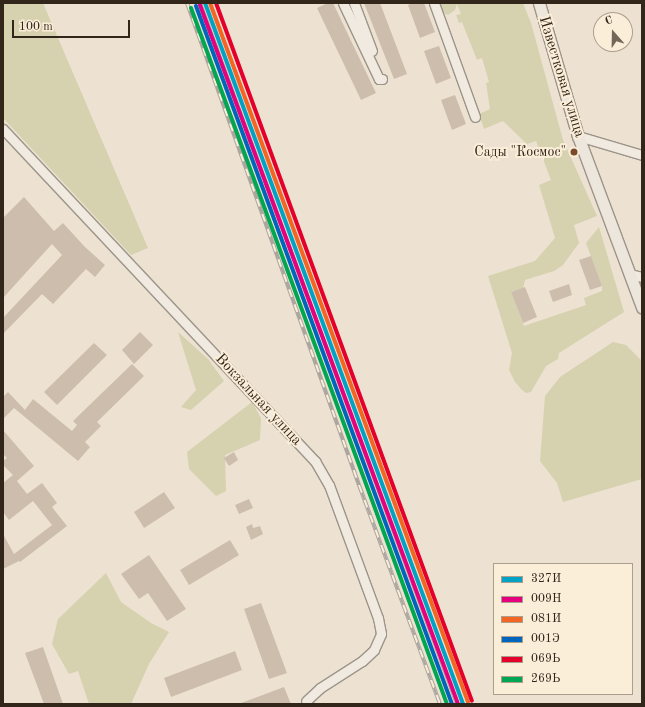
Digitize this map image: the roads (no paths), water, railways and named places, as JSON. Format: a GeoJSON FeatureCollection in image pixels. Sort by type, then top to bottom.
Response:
{"type":"FeatureCollection","features":[{"type":"Feature","properties":{"kind":"main road","name":"Известковая улица"},"geometry":{"type":"LineString","coordinates":[[539,3],[578,136],[642,307]]}},
{"type":"Feature","properties":{"kind":"street"},"geometry":{"type":"LineString","coordinates":[[343,3],[379,79],[382,79],[354,3]]}},
{"type":"Feature","properties":{"kind":"street"},"geometry":{"type":"LineString","coordinates":[[434,3],[475,117]]}},
{"type":"Feature","properties":{"kind":"street","name":"Вокзальная улица"},"geometry":{"type":"LineString","coordinates":[[3,130],[315,461],[325,479],[378,618],[381,634],[374,650],[362,661],[320,688],[306,701]]}},
{"type":"Feature","properties":{"kind":"street"},"geometry":{"type":"LineString","coordinates":[[578,136],[642,155]]}},
{"type":"Feature","properties":{"kind":"street"},"geometry":{"type":"LineString","coordinates":[[630,274],[642,277]]}},
{"type":"Feature","properties":{"kind":"railway"},"geometry":{"type":"LineString","coordinates":[[187,3],[359,485],[440,704]]}},
{"type":"Feature","properties":{"kind":"railway"},"geometry":{"type":"LineString","coordinates":[[200,3],[457,704]]}},
{"type":"Feature","properties":{"kind":"place","name":"Сады \"Космос\""},"geometry":{"type":"Point","coordinates":[574,152]}}]}
